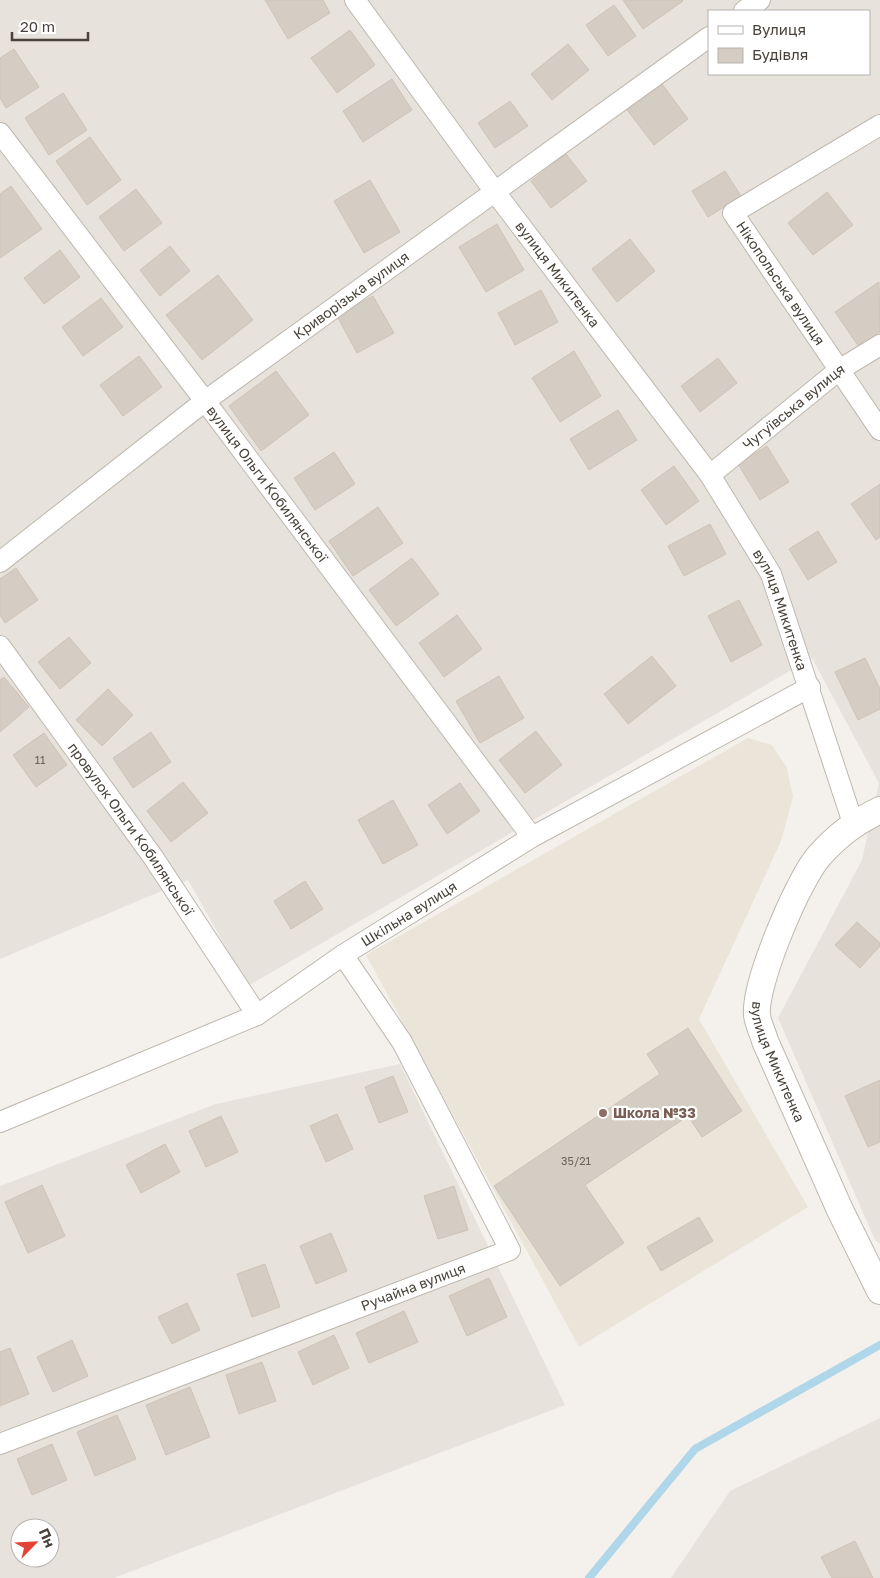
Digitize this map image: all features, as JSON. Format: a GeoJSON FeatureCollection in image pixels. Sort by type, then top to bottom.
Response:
{"type":"FeatureCollection","features":[{"type":"Feature","properties":{"kind":"street","name":"вулиця Микитенка"},"geometry":{"type":"LineString","coordinates":[[356,0],[495,192],[710,475],[771,574],[810,687],[853,823],[818,857],[783,920],[761,987],[757,1015],[765,1041],[840,1210],[880,1290]]}},
{"type":"Feature","properties":{"kind":"street"},"geometry":{"type":"LineString","coordinates":[[745,10],[760,0]]}},
{"type":"Feature","properties":{"kind":"street","name":"Криворізька вулиця"},"geometry":{"type":"LineString","coordinates":[[0,562],[205,400],[708,38]]}},
{"type":"Feature","properties":{"kind":"street","name":"Нікопольська вулиця"},"geometry":{"type":"LineString","coordinates":[[839,370],[733,213],[880,125]]}},
{"type":"Feature","properties":{"kind":"street","name":"вулиця Ольги Кобилянської"},"geometry":{"type":"LineString","coordinates":[[0,133],[205,400],[532,837]]}},
{"type":"Feature","properties":{"kind":"street","name":"Чугуївська вулиця"},"geometry":{"type":"LineString","coordinates":[[710,475],[839,370],[880,345]]}},
{"type":"Feature","properties":{"kind":"street"},"geometry":{"type":"LineString","coordinates":[[839,370],[880,430]]}},
{"type":"Feature","properties":{"kind":"street","name":"провулок Ольги Кобилянської"},"geometry":{"type":"LineString","coordinates":[[0,646],[153,857],[257,1015]]}},
{"type":"Feature","properties":{"kind":"street","name":"Шкільна вулиця"},"geometry":{"type":"LineString","coordinates":[[0,1122],[257,1015],[343,955],[532,837],[810,687]]}},
{"type":"Feature","properties":{"kind":"street"},"geometry":{"type":"LineString","coordinates":[[853,823],[880,810]]}},
{"type":"Feature","properties":{"kind":"street","name":"Ручайна вулиця"},"geometry":{"type":"LineString","coordinates":[[0,1444],[510,1250],[402,1042],[343,955]]}},
{"type":"Feature","properties":{"kind":"shaded area"},"geometry":{"type":"Polygon","coordinates":[[[0,0],[880,0],[880,1244],[875,1240],[778,1018],[862,860],[879,783],[812,658],[248,986],[188,880],[0,959],[0,0]]]}},
{"type":"Feature","properties":{"kind":"shaded area","name":"Школа №33"},"geometry":{"type":"Polygon","coordinates":[[[748,738],[772,745],[787,768],[793,797],[781,841],[699,1019],[808,1207],[579,1347],[366,955],[748,738]]]}},
{"type":"Feature","properties":{"kind":"shaded area"},"geometry":{"type":"Polygon","coordinates":[[[400,1064],[565,1405],[114,1578],[0,1578],[0,1186],[216,1104],[400,1064]]]}},
{"type":"Feature","properties":{"kind":"shaded area"},"geometry":{"type":"Polygon","coordinates":[[[880,1418],[880,1578],[671,1578],[730,1491],[880,1418]]]}},
{"type":"Feature","properties":{"kind":"building"},"geometry":{"type":"Polygon","coordinates":[[[265,0],[323,0],[330,13],[288,39],[265,0]]]}},
{"type":"Feature","properties":{"kind":"building"},"geometry":{"type":"Polygon","coordinates":[[[623,0],[682,0],[683,1],[643,29],[623,0]]]}},
{"type":"Feature","properties":{"kind":"building"},"geometry":{"type":"Polygon","coordinates":[[[614,5],[636,36],[608,56],[586,25],[614,5]]]}},
{"type":"Feature","properties":{"kind":"building"},"geometry":{"type":"Polygon","coordinates":[[[350,30],[375,65],[337,93],[311,58],[350,30]]]}},
{"type":"Feature","properties":{"kind":"building"},"geometry":{"type":"Polygon","coordinates":[[[568,44],[589,70],[552,100],[531,74],[568,44]]]}},
{"type":"Feature","properties":{"kind":"building"},"geometry":{"type":"Polygon","coordinates":[[[14,49],[39,87],[6,108],[0,98],[0,58],[14,49]]]}},
{"type":"Feature","properties":{"kind":"building"},"geometry":{"type":"Polygon","coordinates":[[[392,79],[412,110],[363,142],[343,111],[392,79]]]}},
{"type":"Feature","properties":{"kind":"building"},"geometry":{"type":"Polygon","coordinates":[[[659,80],[688,119],[654,145],[624,106],[659,80]]]}},
{"type":"Feature","properties":{"kind":"building"},"geometry":{"type":"Polygon","coordinates":[[[63,93],[87,130],[49,155],[25,118],[63,93]]]}},
{"type":"Feature","properties":{"kind":"building"},"geometry":{"type":"Polygon","coordinates":[[[510,101],[528,126],[495,148],[478,123],[510,101]]]}},
{"type":"Feature","properties":{"kind":"building"},"geometry":{"type":"Polygon","coordinates":[[[90,137],[121,180],[87,205],[56,161],[90,137]]]}},
{"type":"Feature","properties":{"kind":"building"},"geometry":{"type":"Polygon","coordinates":[[[566,154],[587,181],[551,208],[531,181],[566,154]]]}},
{"type":"Feature","properties":{"kind":"building"},"geometry":{"type":"Polygon","coordinates":[[[725,171],[741,196],[708,217],[692,191],[725,171]]]}},
{"type":"Feature","properties":{"kind":"building"},"geometry":{"type":"Polygon","coordinates":[[[370,180],[400,232],[364,253],[334,201],[370,180]]]}},
{"type":"Feature","properties":{"kind":"building"},"geometry":{"type":"Polygon","coordinates":[[[11,186],[42,229],[0,258],[0,194],[11,186]]]}},
{"type":"Feature","properties":{"kind":"building"},"geometry":{"type":"Polygon","coordinates":[[[136,189],[162,223],[124,251],[99,217],[136,189]]]}},
{"type":"Feature","properties":{"kind":"building"},"geometry":{"type":"Polygon","coordinates":[[[827,192],[853,225],[813,255],[788,223],[827,192]]]}},
{"type":"Feature","properties":{"kind":"building"},"geometry":{"type":"Polygon","coordinates":[[[497,224],[524,270],[486,292],[459,247],[497,224]]]}},
{"type":"Feature","properties":{"kind":"building"},"geometry":{"type":"Polygon","coordinates":[[[630,239],[655,271],[617,302],[592,269],[630,239]]]}},
{"type":"Feature","properties":{"kind":"building"},"geometry":{"type":"Polygon","coordinates":[[[170,246],[190,271],[160,296],[140,270],[170,246]]]}},
{"type":"Feature","properties":{"kind":"building"},"geometry":{"type":"Polygon","coordinates":[[[60,250],[80,277],[44,304],[24,278],[60,250]]]}},
{"type":"Feature","properties":{"kind":"building"},"geometry":{"type":"Polygon","coordinates":[[[218,275],[253,320],[202,360],[166,315],[218,275]]]}},
{"type":"Feature","properties":{"kind":"building"},"geometry":{"type":"Polygon","coordinates":[[[879,282],[880,332],[859,347],[835,312],[879,282]]]}},
{"type":"Feature","properties":{"kind":"building"},"geometry":{"type":"Polygon","coordinates":[[[541,290],[558,322],[515,345],[498,313],[541,290]]]}},
{"type":"Feature","properties":{"kind":"building"},"geometry":{"type":"Polygon","coordinates":[[[373,296],[394,333],[357,353],[337,316],[373,296]]]}},
{"type":"Feature","properties":{"kind":"building"},"geometry":{"type":"Polygon","coordinates":[[[101,298],[123,327],[83,356],[62,327],[101,298]]]}},
{"type":"Feature","properties":{"kind":"building"},"geometry":{"type":"Polygon","coordinates":[[[574,351],[601,396],[560,422],[532,378],[574,351]]]}},
{"type":"Feature","properties":{"kind":"building"},"geometry":{"type":"Polygon","coordinates":[[[139,356],[162,387],[123,416],[100,385],[139,356]]]}},
{"type":"Feature","properties":{"kind":"building"},"geometry":{"type":"Polygon","coordinates":[[[718,358],[737,383],[700,412],[681,386],[718,358]]]}},
{"type":"Feature","properties":{"kind":"building"},"geometry":{"type":"Polygon","coordinates":[[[276,371],[309,415],[261,451],[229,406],[276,371]]]}},
{"type":"Feature","properties":{"kind":"building"},"geometry":{"type":"Polygon","coordinates":[[[618,410],[637,440],[589,470],[570,439],[618,410]]]}},
{"type":"Feature","properties":{"kind":"building"},"geometry":{"type":"Polygon","coordinates":[[[767,446],[789,482],[760,500],[738,464],[767,446]]]}},
{"type":"Feature","properties":{"kind":"building"},"geometry":{"type":"Polygon","coordinates":[[[334,452],[355,484],[315,510],[294,478],[334,452]]]}},
{"type":"Feature","properties":{"kind":"building"},"geometry":{"type":"Polygon","coordinates":[[[674,466],[699,501],[666,525],[641,490],[674,466]]]}},
{"type":"Feature","properties":{"kind":"building"},"geometry":{"type":"Polygon","coordinates":[[[880,484],[880,537],[876,540],[851,504],[880,484]]]}},
{"type":"Feature","properties":{"kind":"building"},"geometry":{"type":"Polygon","coordinates":[[[378,507],[403,543],[353,576],[329,541],[378,507]]]}},
{"type":"Feature","properties":{"kind":"building"},"geometry":{"type":"Polygon","coordinates":[[[710,524],[726,554],[684,576],[668,546],[710,524]]]}},
{"type":"Feature","properties":{"kind":"building"},"geometry":{"type":"Polygon","coordinates":[[[818,531],[837,562],[808,580],[789,549],[818,531]]]}},
{"type":"Feature","properties":{"kind":"building"},"geometry":{"type":"Polygon","coordinates":[[[412,558],[439,594],[396,626],[369,590],[412,558]]]}},
{"type":"Feature","properties":{"kind":"building"},"geometry":{"type":"Polygon","coordinates":[[[16,568],[38,600],[5,623],[0,615],[0,579],[16,568]]]}},
{"type":"Feature","properties":{"kind":"building"},"geometry":{"type":"Polygon","coordinates":[[[739,600],[762,645],[731,662],[708,616],[739,600]]]}},
{"type":"Feature","properties":{"kind":"building"},"geometry":{"type":"Polygon","coordinates":[[[457,615],[482,649],[444,677],[419,643],[457,615]]]}},
{"type":"Feature","properties":{"kind":"building"},"geometry":{"type":"Polygon","coordinates":[[[69,637],[91,663],[60,689],[38,662],[69,637]]]}},
{"type":"Feature","properties":{"kind":"building"},"geometry":{"type":"Polygon","coordinates":[[[652,656],[676,686],[628,724],[604,694],[652,656]]]}},
{"type":"Feature","properties":{"kind":"building"},"geometry":{"type":"Polygon","coordinates":[[[865,658],[880,689],[880,709],[858,720],[835,672],[865,658]]]}},
{"type":"Feature","properties":{"kind":"building"},"geometry":{"type":"Polygon","coordinates":[[[499,676],[524,718],[480,743],[456,701],[499,676]]]}},
{"type":"Feature","properties":{"kind":"building"},"geometry":{"type":"Polygon","coordinates":[[[4,677],[29,707],[0,732],[0,680],[4,677]]]}},
{"type":"Feature","properties":{"kind":"building"},"geometry":{"type":"Polygon","coordinates":[[[108,689],[133,715],[102,746],[76,720],[108,689]]]}},
{"type":"Feature","properties":{"kind":"building"},"geometry":{"type":"Polygon","coordinates":[[[536,731],[562,765],[525,793],[499,760],[536,731]]]}},
{"type":"Feature","properties":{"kind":"building"},"geometry":{"type":"Polygon","coordinates":[[[151,732],[171,762],[133,788],[113,758],[151,732]]]}},
{"type":"Feature","properties":{"kind":"building"},"geometry":{"type":"Polygon","coordinates":[[[44,733],[67,765],[36,787],[13,755],[44,733]]]}},
{"type":"Feature","properties":{"kind":"building"},"geometry":{"type":"Polygon","coordinates":[[[183,782],[208,813],[171,842],[147,811],[183,782]]]}},
{"type":"Feature","properties":{"kind":"building"},"geometry":{"type":"Polygon","coordinates":[[[460,783],[480,811],[447,834],[428,805],[460,783]]]}},
{"type":"Feature","properties":{"kind":"building"},"geometry":{"type":"Polygon","coordinates":[[[393,800],[418,845],[383,864],[358,820],[393,800]]]}},
{"type":"Feature","properties":{"kind":"building"},"geometry":{"type":"Polygon","coordinates":[[[305,881],[323,909],[291,929],[274,901],[305,881]]]}},
{"type":"Feature","properties":{"kind":"building"},"geometry":{"type":"Polygon","coordinates":[[[857,922],[880,943],[880,946],[860,968],[835,945],[857,922]]]}},
{"type":"Feature","properties":{"kind":"building"},"geometry":{"type":"Polygon","coordinates":[[[688,1028],[742,1111],[702,1137],[688,1116],[585,1185],[624,1243],[560,1286],[494,1186],[660,1074],[647,1054],[688,1028]]]}},
{"type":"Feature","properties":{"kind":"building"},"geometry":{"type":"Polygon","coordinates":[[[393,1076],[408,1112],[379,1123],[365,1087],[393,1076]]]}},
{"type":"Feature","properties":{"kind":"building"},"geometry":{"type":"Polygon","coordinates":[[[880,1080],[880,1142],[868,1147],[845,1096],[880,1080]]]}},
{"type":"Feature","properties":{"kind":"building"},"geometry":{"type":"Polygon","coordinates":[[[337,1114],[353,1149],[326,1162],[310,1126],[337,1114]]]}},
{"type":"Feature","properties":{"kind":"building"},"geometry":{"type":"Polygon","coordinates":[[[221,1116],[238,1152],[206,1167],[189,1131],[221,1116]]]}},
{"type":"Feature","properties":{"kind":"building"},"geometry":{"type":"Polygon","coordinates":[[[165,1144],[180,1172],[141,1193],[126,1165],[165,1144]]]}},
{"type":"Feature","properties":{"kind":"building"},"geometry":{"type":"Polygon","coordinates":[[[42,1185],[65,1236],[28,1253],[5,1202],[42,1185]]]}},
{"type":"Feature","properties":{"kind":"building"},"geometry":{"type":"Polygon","coordinates":[[[454,1186],[468,1230],[438,1239],[424,1196],[454,1186]]]}},
{"type":"Feature","properties":{"kind":"building"},"geometry":{"type":"Polygon","coordinates":[[[699,1217],[713,1241],[661,1271],[647,1247],[699,1217]]]}},
{"type":"Feature","properties":{"kind":"building"},"geometry":{"type":"Polygon","coordinates":[[[331,1233],[347,1271],[316,1284],[300,1246],[331,1233]]]}},
{"type":"Feature","properties":{"kind":"building"},"geometry":{"type":"Polygon","coordinates":[[[265,1264],[280,1307],[252,1317],[237,1274],[265,1264]]]}},
{"type":"Feature","properties":{"kind":"building"},"geometry":{"type":"Polygon","coordinates":[[[489,1278],[507,1317],[467,1336],[449,1296],[489,1278]]]}},
{"type":"Feature","properties":{"kind":"building"},"geometry":{"type":"Polygon","coordinates":[[[187,1303],[200,1330],[172,1344],[158,1317],[187,1303]]]}},
{"type":"Feature","properties":{"kind":"building"},"geometry":{"type":"Polygon","coordinates":[[[404,1311],[418,1342],[369,1363],[356,1333],[404,1311]]]}},
{"type":"Feature","properties":{"kind":"building"},"geometry":{"type":"Polygon","coordinates":[[[334,1335],[349,1368],[313,1385],[298,1352],[334,1335]]]}},
{"type":"Feature","properties":{"kind":"building"},"geometry":{"type":"Polygon","coordinates":[[[72,1340],[88,1376],[53,1392],[37,1357],[72,1340]]]}},
{"type":"Feature","properties":{"kind":"building"},"geometry":{"type":"Polygon","coordinates":[[[10,1348],[29,1394],[0,1406],[0,1352],[10,1348]]]}},
{"type":"Feature","properties":{"kind":"building"},"geometry":{"type":"Polygon","coordinates":[[[262,1362],[276,1401],[239,1414],[226,1375],[262,1362]]]}},
{"type":"Feature","properties":{"kind":"building"},"geometry":{"type":"Polygon","coordinates":[[[190,1387],[210,1437],[166,1455],[146,1405],[190,1387]]]}},
{"type":"Feature","properties":{"kind":"building"},"geometry":{"type":"Polygon","coordinates":[[[117,1415],[136,1459],[95,1476],[77,1432],[117,1415]]]}},
{"type":"Feature","properties":{"kind":"building"},"geometry":{"type":"Polygon","coordinates":[[[52,1444],[67,1480],[32,1495],[17,1459],[52,1444]]]}},
{"type":"Feature","properties":{"kind":"building"},"geometry":{"type":"Polygon","coordinates":[[[855,1541],[873,1578],[832,1578],[821,1557],[855,1541]]]}},
{"type":"Feature","properties":{"kind":"waterway"},"geometry":{"type":"LineString","coordinates":[[589,1578],[695,1449],[880,1345]]}},
{"type":"Feature","properties":{"kind":"place","name":"Школа №33"},"geometry":{"type":"Point","coordinates":[603,1113]}}]}
